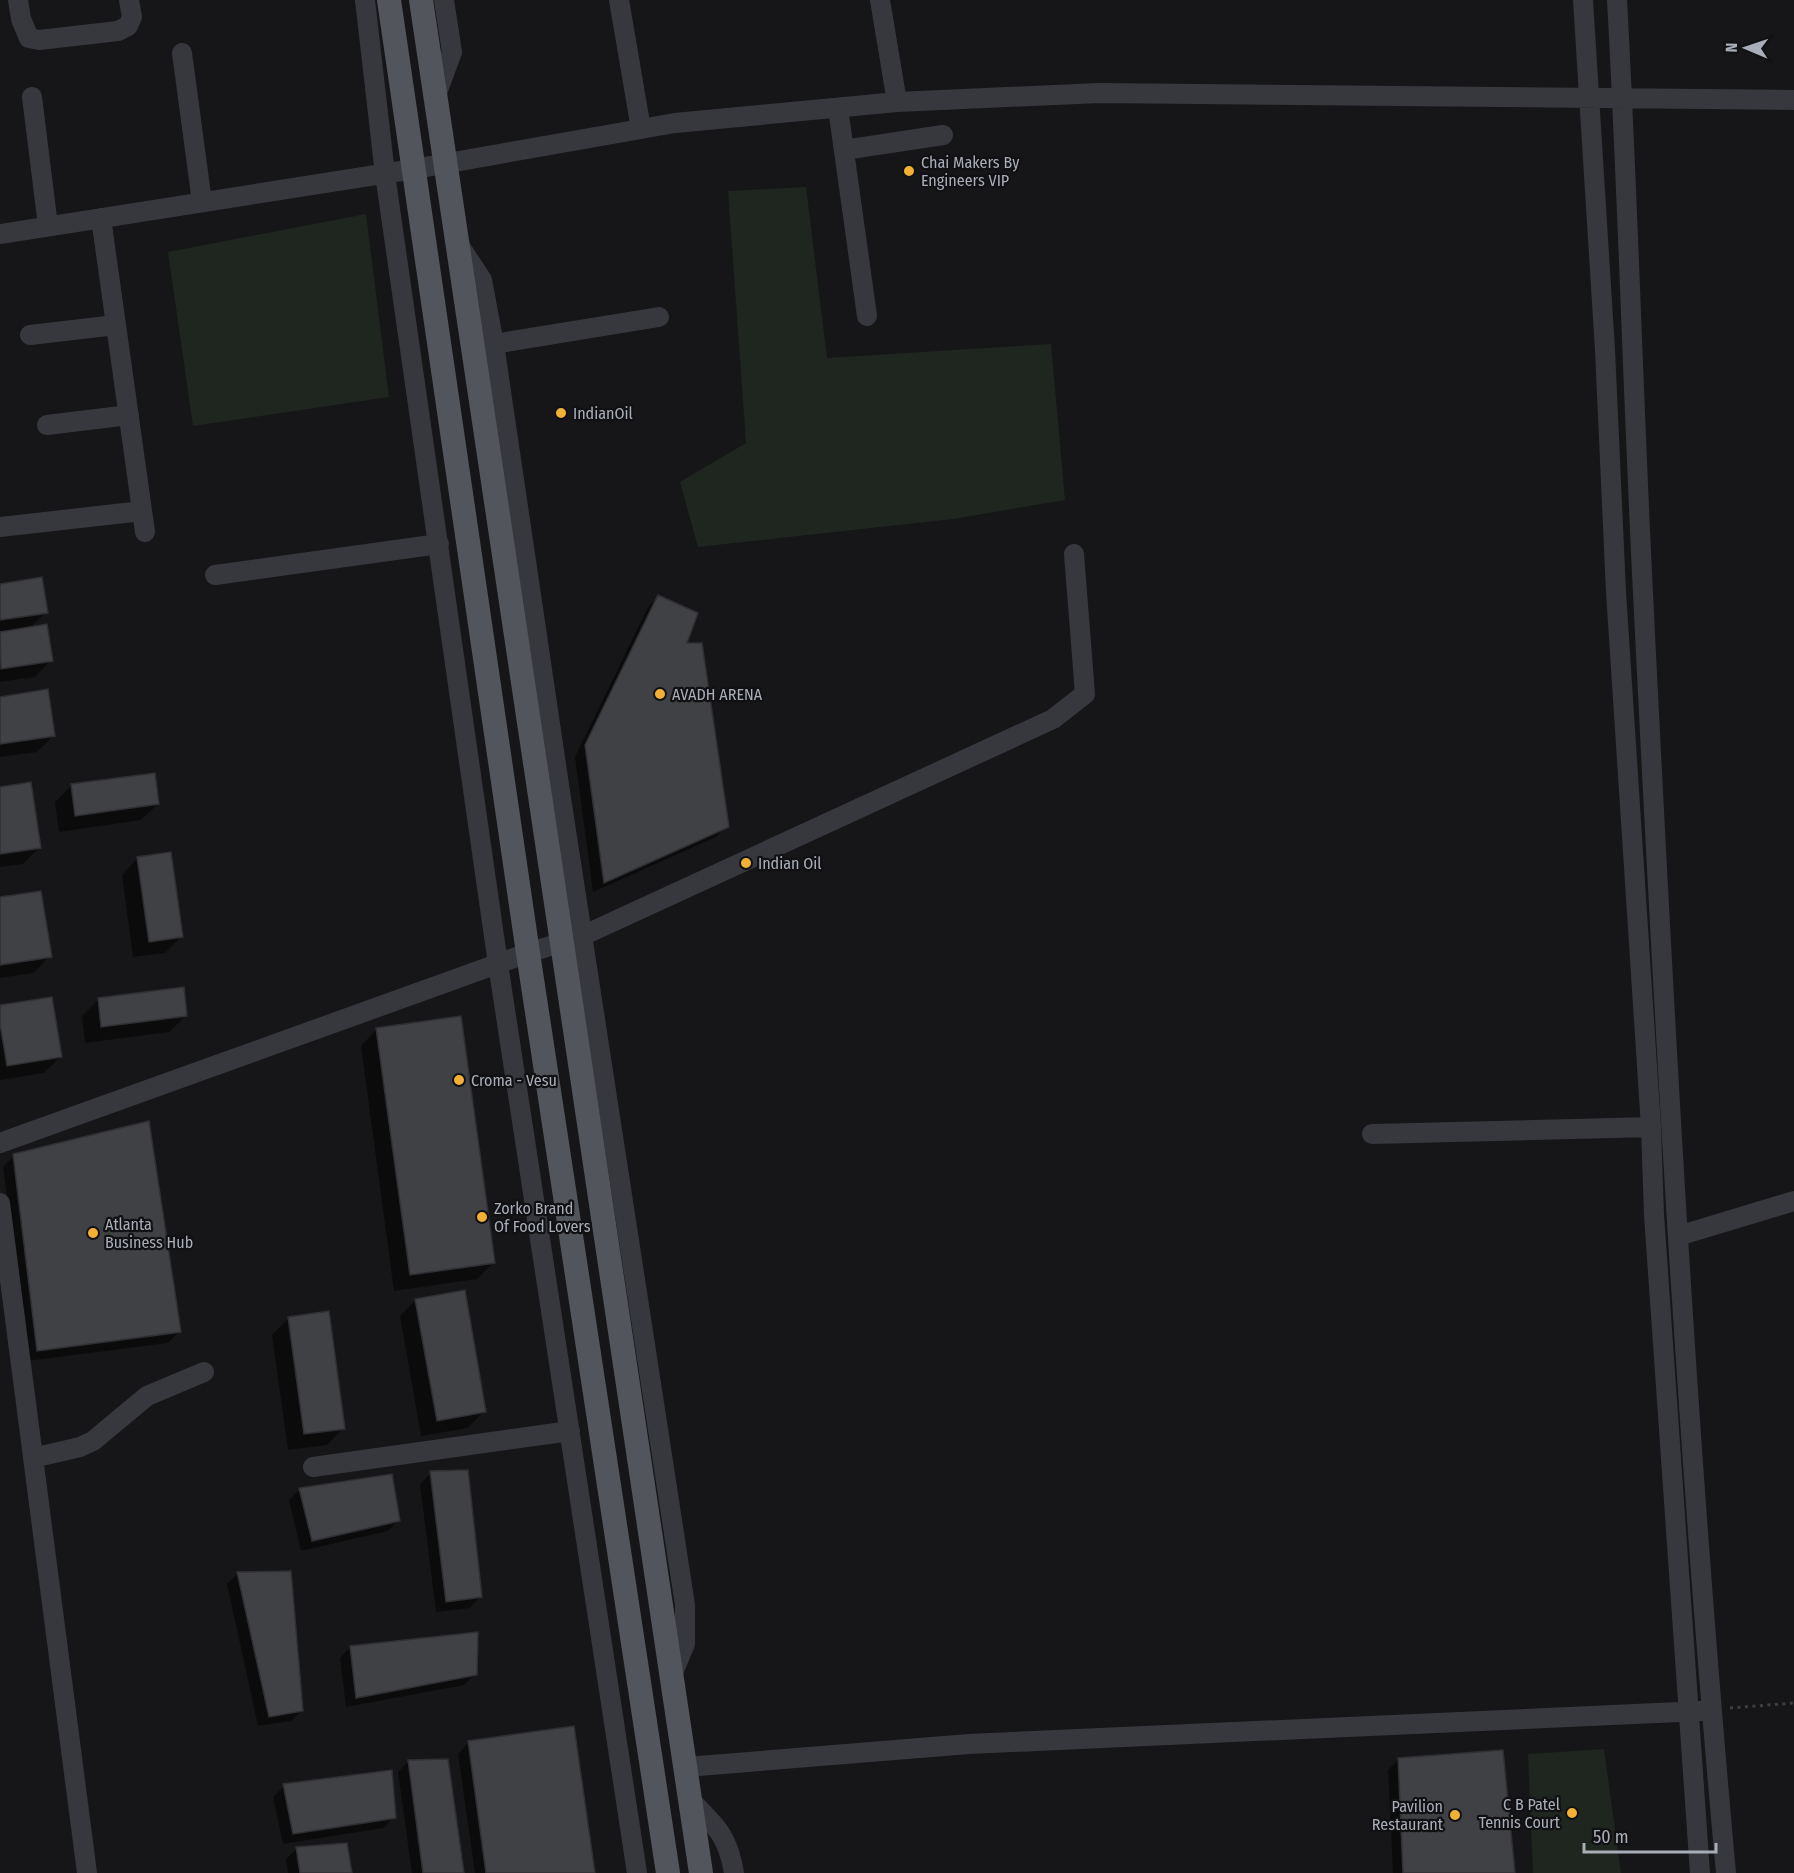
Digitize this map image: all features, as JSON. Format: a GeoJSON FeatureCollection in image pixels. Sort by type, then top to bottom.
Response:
{"type":"FeatureCollection","features":[{"type":"Feature","properties":{"kind":"main road"},"geometry":{"type":"LineString","coordinates":[[389,0],[528,953],[668,1873]]}},
{"type":"Feature","properties":{"kind":"main road"},"geometry":{"type":"LineString","coordinates":[[421,0],[457,241],[572,939],[701,1873]]}},
{"type":"Feature","properties":{"kind":"street"},"geometry":{"type":"LineString","coordinates":[[18,0],[24,30],[29,38],[39,40],[118,32],[128,26],[132,17],[129,0]]}},
{"type":"Feature","properties":{"kind":"street"},"geometry":{"type":"LineString","coordinates":[[364,0],[385,174],[498,964],[637,1873]]}},
{"type":"Feature","properties":{"kind":"street"},"geometry":{"type":"LineString","coordinates":[[435,98],[452,52],[444,0]]}},
{"type":"Feature","properties":{"kind":"street"},"geometry":{"type":"LineString","coordinates":[[619,0],[641,129]]}},
{"type":"Feature","properties":{"kind":"street"},"geometry":{"type":"LineString","coordinates":[[880,0],[897,102]]}},
{"type":"Feature","properties":{"kind":"street"},"geometry":{"type":"LineString","coordinates":[[1583,0],[1605,350],[1616,592],[1651,1128],[1654,1215],[1700,1873]]}},
{"type":"Feature","properties":{"kind":"street"},"geometry":{"type":"LineString","coordinates":[[1617,0],[1642,589],[1678,1236],[1711,1710],[1726,1873]]}},
{"type":"Feature","properties":{"kind":"street"},"geometry":{"type":"LineString","coordinates":[[182,54],[202,202]]}},
{"type":"Feature","properties":{"kind":"street"},"geometry":{"type":"LineString","coordinates":[[0,234],[385,174],[675,123],[897,102],[1099,93],[1794,100]]}},
{"type":"Feature","properties":{"kind":"street"},"geometry":{"type":"LineString","coordinates":[[32,97],[48,226]]}},
{"type":"Feature","properties":{"kind":"street"},"geometry":{"type":"LineString","coordinates":[[838,108],[867,316]]}},
{"type":"Feature","properties":{"kind":"street"},"geometry":{"type":"LineString","coordinates":[[844,150],[943,135]]}},
{"type":"Feature","properties":{"kind":"street"},"geometry":{"type":"LineString","coordinates":[[101,218],[146,532]]}},
{"type":"Feature","properties":{"kind":"street"},"geometry":{"type":"LineString","coordinates":[[457,241],[482,280],[494,344],[572,939]]}},
{"type":"Feature","properties":{"kind":"street"},"geometry":{"type":"LineString","coordinates":[[494,344],[659,317]]}},
{"type":"Feature","properties":{"kind":"street"},"geometry":{"type":"LineString","coordinates":[[30,335],[116,326]]}},
{"type":"Feature","properties":{"kind":"street"},"geometry":{"type":"LineString","coordinates":[[47,425],[129,415]]}},
{"type":"Feature","properties":{"kind":"street"},"geometry":{"type":"LineString","coordinates":[[0,528],[142,511]]}},
{"type":"Feature","properties":{"kind":"street"},"geometry":{"type":"LineString","coordinates":[[215,575],[439,544]]}},
{"type":"Feature","properties":{"kind":"street"},"geometry":{"type":"LineString","coordinates":[[0,1143],[572,939],[1053,719],[1085,694],[1074,554]]}},
{"type":"Feature","properties":{"kind":"street"},"geometry":{"type":"LineString","coordinates":[[1372,1134],[1651,1128]]}},
{"type":"Feature","properties":{"kind":"street"},"geometry":{"type":"LineString","coordinates":[[1678,1236],[1794,1201]]}},
{"type":"Feature","properties":{"kind":"street"},"geometry":{"type":"LineString","coordinates":[[0,1203],[87,1873]]}},
{"type":"Feature","properties":{"kind":"street"},"geometry":{"type":"LineString","coordinates":[[33,1458],[86,1444],[147,1396],[204,1372]]}},
{"type":"Feature","properties":{"kind":"street"},"geometry":{"type":"LineString","coordinates":[[313,1467],[570,1431]]}},
{"type":"Feature","properties":{"kind":"street"},"geometry":{"type":"LineString","coordinates":[[686,1767],[980,1743],[1711,1710]]}},
{"type":"Feature","properties":{"kind":"street"},"geometry":{"type":"LineString","coordinates":[[690,1800],[720,1831],[727,1844],[734,1873]]}},
{"type":"Feature","properties":{"kind":"path"},"geometry":{"type":"LineString","coordinates":[[1711,1710],[1794,1703]]}},
{"type":"Feature","properties":{"kind":"shaded area"},"geometry":{"type":"Polygon","coordinates":[[[806,187],[827,358],[1051,344],[1065,500],[953,519],[698,547],[680,482],[746,443],[728,191],[806,187]]]}},
{"type":"Feature","properties":{"kind":"shaded area"},"geometry":{"type":"Polygon","coordinates":[[[366,214],[389,397],[193,426],[168,252],[366,214]]]}},
{"type":"Feature","properties":{"kind":"shaded area","name":"C B Patel Tennis Court"},"geometry":{"type":"Polygon","coordinates":[[[1604,1749],[1621,1873],[1533,1873],[1528,1754],[1604,1749]]]}},
{"type":"Feature","properties":{"kind":"building"},"geometry":{"type":"Polygon","coordinates":[[[42,577],[48,613],[0,620],[0,584],[42,577]]]}},
{"type":"Feature","properties":{"kind":"building","name":"AVADH ARENA"},"geometry":{"type":"Polygon","coordinates":[[[658,595],[698,613],[687,643],[702,643],[729,827],[604,883],[585,745],[658,595]]]}},
{"type":"Feature","properties":{"kind":"building"},"geometry":{"type":"Polygon","coordinates":[[[47,624],[53,661],[1,669],[0,632],[47,624]]]}},
{"type":"Feature","properties":{"kind":"building"},"geometry":{"type":"Polygon","coordinates":[[[48,689],[55,736],[0,744],[0,697],[48,689]]]}},
{"type":"Feature","properties":{"kind":"building"},"geometry":{"type":"Polygon","coordinates":[[[155,773],[159,804],[75,816],[71,784],[155,773]]]}},
{"type":"Feature","properties":{"kind":"building"},"geometry":{"type":"Polygon","coordinates":[[[31,782],[41,848],[0,854],[0,787],[31,782]]]}},
{"type":"Feature","properties":{"kind":"building"},"geometry":{"type":"Polygon","coordinates":[[[171,852],[183,937],[149,942],[137,857],[171,852]]]}},
{"type":"Feature","properties":{"kind":"building"},"geometry":{"type":"Polygon","coordinates":[[[41,891],[52,957],[0,965],[0,897],[41,891]]]}},
{"type":"Feature","properties":{"kind":"building"},"geometry":{"type":"Polygon","coordinates":[[[184,987],[187,1016],[101,1027],[98,998],[184,987]]]}},
{"type":"Feature","properties":{"kind":"building"},"geometry":{"type":"Polygon","coordinates":[[[52,997],[62,1057],[7,1066],[0,1024],[0,1005],[52,997]]]}},
{"type":"Feature","properties":{"kind":"building"},"geometry":{"type":"Polygon","coordinates":[[[461,1016],[495,1263],[410,1275],[376,1028],[461,1016]]]}},
{"type":"Feature","properties":{"kind":"building"},"geometry":{"type":"Polygon","coordinates":[[[149,1121],[181,1332],[37,1351],[13,1154],[149,1121]]]}},
{"type":"Feature","properties":{"kind":"building"},"geometry":{"type":"Polygon","coordinates":[[[465,1290],[486,1412],[437,1421],[415,1299],[465,1290]]]}},
{"type":"Feature","properties":{"kind":"building"},"geometry":{"type":"Polygon","coordinates":[[[329,1311],[345,1429],[304,1434],[288,1317],[329,1311]]]}},
{"type":"Feature","properties":{"kind":"building"},"geometry":{"type":"Polygon","coordinates":[[[468,1470],[482,1597],[446,1602],[430,1471],[468,1470]]]}},
{"type":"Feature","properties":{"kind":"building"},"geometry":{"type":"Polygon","coordinates":[[[392,1474],[400,1521],[312,1541],[299,1488],[392,1474]]]}},
{"type":"Feature","properties":{"kind":"building"},"geometry":{"type":"Polygon","coordinates":[[[291,1571],[303,1711],[269,1717],[237,1572],[291,1571]]]}},
{"type":"Feature","properties":{"kind":"building"},"geometry":{"type":"Polygon","coordinates":[[[478,1632],[477,1675],[356,1698],[350,1646],[478,1632]]]}},
{"type":"Feature","properties":{"kind":"building"},"geometry":{"type":"Polygon","coordinates":[[[574,1726],[595,1873],[486,1873],[468,1741],[574,1726]]]}},
{"type":"Feature","properties":{"kind":"building","name":"Pavilion Restaurant"},"geometry":{"type":"Polygon","coordinates":[[[1503,1750],[1515,1873],[1403,1873],[1398,1758],[1503,1750]]]}},
{"type":"Feature","properties":{"kind":"building"},"geometry":{"type":"Polygon","coordinates":[[[448,1759],[464,1873],[423,1873],[408,1760],[448,1759]]]}},
{"type":"Feature","properties":{"kind":"building"},"geometry":{"type":"Polygon","coordinates":[[[392,1770],[396,1818],[293,1834],[283,1784],[392,1770]]]}},
{"type":"Feature","properties":{"kind":"building"},"geometry":{"type":"Polygon","coordinates":[[[347,1843],[352,1873],[300,1873],[296,1847],[347,1843]]]}},
{"type":"Feature","properties":{"kind":"place","name":"Chai Makers By Engineers VIP"},"geometry":{"type":"Point","coordinates":[909,171]}},
{"type":"Feature","properties":{"kind":"place","name":"IndianOil"},"geometry":{"type":"Point","coordinates":[561,413]}},
{"type":"Feature","properties":{"kind":"place","name":"AVADH ARENA"},"geometry":{"type":"Point","coordinates":[660,694]}},
{"type":"Feature","properties":{"kind":"place","name":"Indian Oil"},"geometry":{"type":"Point","coordinates":[746,863]}},
{"type":"Feature","properties":{"kind":"place","name":"Croma - Vesu"},"geometry":{"type":"Point","coordinates":[459,1080]}},
{"type":"Feature","properties":{"kind":"place","name":"Zorko Brand Of Food Lovers"},"geometry":{"type":"Point","coordinates":[482,1217]}},
{"type":"Feature","properties":{"kind":"place","name":"Atlanta Business Hub"},"geometry":{"type":"Point","coordinates":[93,1233]}},
{"type":"Feature","properties":{"kind":"place","name":"C B Patel Tennis Court"},"geometry":{"type":"Point","coordinates":[1572,1813]}},
{"type":"Feature","properties":{"kind":"place","name":"Pavilion Restaurant"},"geometry":{"type":"Point","coordinates":[1455,1815]}}]}
